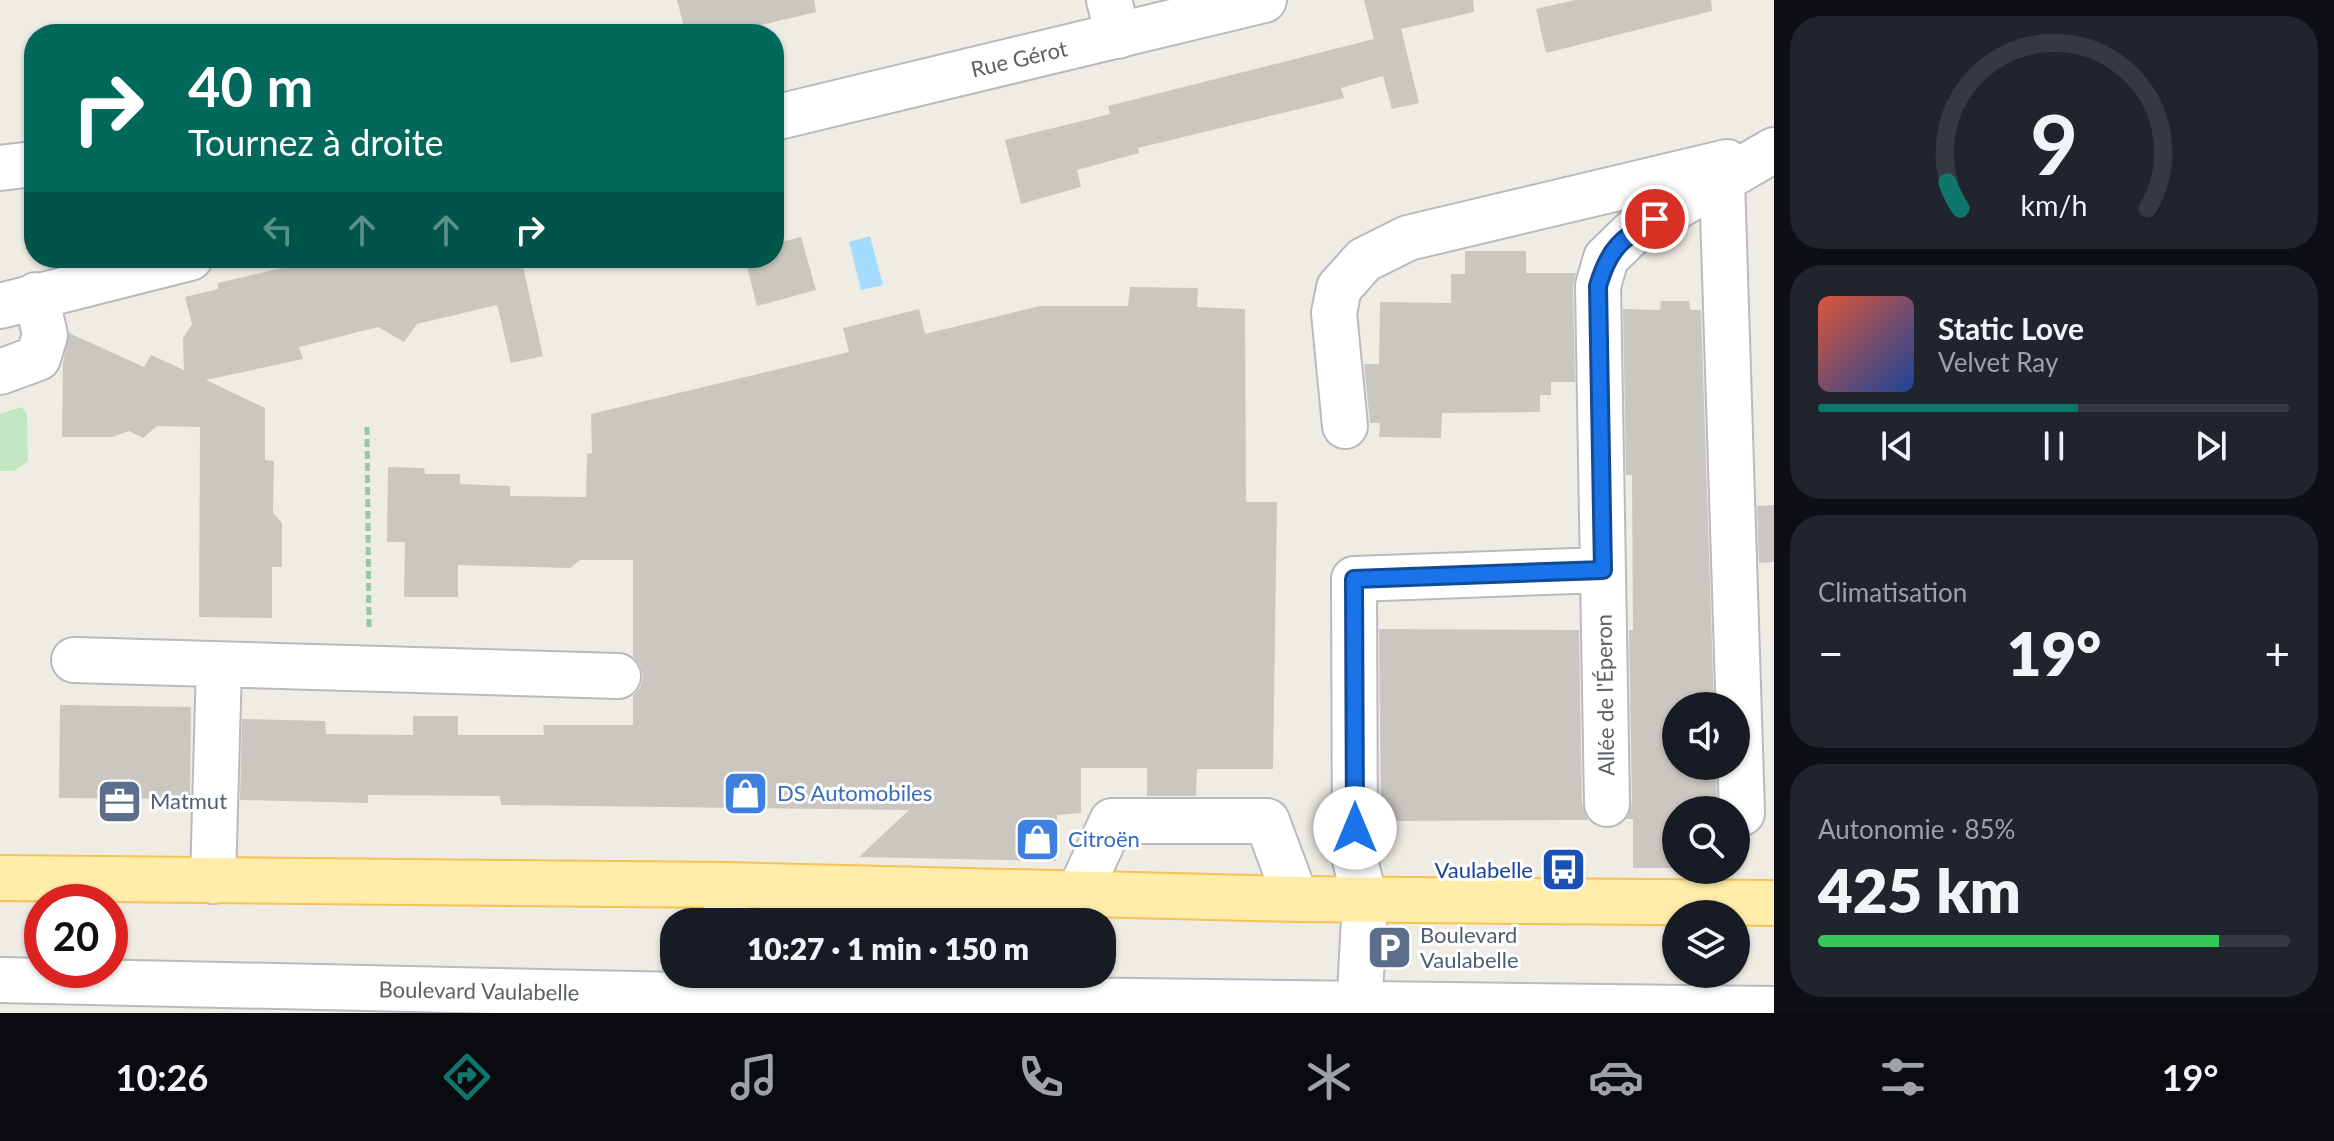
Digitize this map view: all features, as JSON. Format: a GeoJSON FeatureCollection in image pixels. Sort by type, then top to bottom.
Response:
{"type":"FeatureCollection","features":[{"type":"Feature","properties":{"kind":"main road"},"geometry":{"type":"LineString","coordinates":[[0,878],[213,881],[726,904],[1078,895],[1774,903]]}},
{"type":"Feature","properties":{"kind":"street","name":"Rue Gérot"},"geometry":{"type":"LineString","coordinates":[[784,115],[1113,18],[1264,0]]}},
{"type":"Feature","properties":{"kind":"street","name":"Allée de l'Éperon"},"geometry":{"type":"LineString","coordinates":[[1607,804],[1598,286],[1606,258],[1633,232],[1722,180],[1774,155]]}},
{"type":"Feature","properties":{"kind":"street","name":"Allée de l'Éperon"},"geometry":{"type":"LineString","coordinates":[[1345,426],[1334,313],[1339,288],[1364,260],[1408,238],[1774,155]]}},
{"type":"Feature","properties":{"kind":"street"},"geometry":{"type":"LineString","coordinates":[[0,168],[24,165]]}},
{"type":"Feature","properties":{"kind":"street"},"geometry":{"type":"LineString","coordinates":[[1722,180],[1741,796]]}},
{"type":"Feature","properties":{"kind":"street"},"geometry":{"type":"LineString","coordinates":[[0,372],[38,358],[45,335],[33,288],[138,268]]}},
{"type":"Feature","properties":{"kind":"street"},"geometry":{"type":"LineString","coordinates":[[1360,1009],[1365,900],[1355,860],[1354,579],[1603,570]]}},
{"type":"Feature","properties":{"kind":"street"},"geometry":{"type":"LineString","coordinates":[[74,660],[618,676]]}},
{"type":"Feature","properties":{"kind":"street"},"geometry":{"type":"LineString","coordinates":[[213,881],[219,665]]}},
{"type":"Feature","properties":{"kind":"street"},"geometry":{"type":"LineString","coordinates":[[1078,895],[1112,821],[1267,821],[1296,899]]}},
{"type":"Feature","properties":{"kind":"street","name":"Boulevard Vaulabelle"},"geometry":{"type":"LineString","coordinates":[[0,980],[725,994],[1120,1007],[1774,1009]]}},
{"type":"Feature","properties":{"kind":"path"},"geometry":{"type":"LineString","coordinates":[[367,427],[369,669]]}},
{"type":"Feature","properties":{"kind":"green space"},"geometry":{"type":"Polygon","coordinates":[[[21,407],[27,413],[28,461],[14,471],[0,471],[0,414],[21,407]]]}},
{"type":"Feature","properties":{"kind":"water"},"geometry":{"type":"Polygon","coordinates":[[[870,236],[883,285],[861,290],[849,242],[870,236]]]}},
{"type":"Feature","properties":{"kind":"building"},"geometry":{"type":"Polygon","coordinates":[[[677,0],[814,0],[816,12],[765,24],[683,24],[677,0]]]}},
{"type":"Feature","properties":{"kind":"building"},"geometry":{"type":"Polygon","coordinates":[[[1364,0],[1473,0],[1474,12],[1401,29],[1419,103],[1392,109],[1383,76],[1341,88],[1344,98],[1138,148],[1139,153],[1077,170],[1081,187],[1021,204],[1005,140],[1110,114],[1108,106],[1374,39],[1364,0]]]}},
{"type":"Feature","properties":{"kind":"building"},"geometry":{"type":"Polygon","coordinates":[[[1575,0],[1711,0],[1712,11],[1546,53],[1536,9],[1575,0]]]}},
{"type":"Feature","properties":{"kind":"building"},"geometry":{"type":"Polygon","coordinates":[[[801,237],[816,290],[757,306],[748,268],[784,268],[784,241],[801,237]]]}},
{"type":"Feature","properties":{"kind":"building"},"geometry":{"type":"Polygon","coordinates":[[[1465,251],[1526,251],[1526,273],[1576,273],[1573,286],[1575,382],[1551,382],[1551,395],[1540,395],[1540,412],[1442,413],[1441,438],[1379,437],[1380,423],[1370,423],[1364,364],[1379,364],[1380,302],[1451,303],[1451,274],[1465,274],[1465,251]]]}},
{"type":"Feature","properties":{"kind":"building"},"geometry":{"type":"Polygon","coordinates":[[[282,268],[523,268],[543,356],[511,363],[497,305],[417,324],[404,342],[378,327],[299,347],[303,359],[206,380],[265,408],[265,460],[274,461],[273,513],[282,523],[282,567],[272,567],[272,618],[199,617],[200,427],[157,426],[143,438],[129,431],[112,437],[62,437],[63,363],[69,333],[144,367],[151,355],[184,370],[183,338],[192,324],[185,297],[218,289],[218,283],[282,268]]]}},
{"type":"Feature","properties":{"kind":"building"},"geometry":{"type":"Polygon","coordinates":[[[1130,287],[1198,288],[1197,307],[1245,309],[1246,502],[1277,502],[1273,769],[1197,769],[1196,796],[1147,796],[1147,768],[1081,768],[1081,813],[1057,815],[1056,861],[859,857],[909,810],[501,805],[500,796],[368,795],[368,803],[240,800],[242,719],[325,721],[326,734],[413,735],[413,716],[458,716],[458,735],[544,735],[543,725],[633,725],[633,696],[640,688],[643,676],[633,656],[633,560],[580,560],[570,568],[458,565],[458,597],[404,597],[405,542],[387,542],[388,467],[424,468],[425,474],[460,474],[460,484],[510,486],[510,496],[586,497],[587,454],[592,453],[591,414],[849,352],[843,328],[919,309],[925,334],[1040,306],[1128,306],[1130,287]]]}},
{"type":"Feature","properties":{"kind":"building"},"geometry":{"type":"Polygon","coordinates":[[[1661,301],[1689,301],[1690,310],[1701,310],[1714,692],[1662,692],[1662,780],[1716,780],[1717,796],[1662,796],[1662,868],[1633,868],[1633,819],[1626,819],[1632,804],[1629,630],[1633,630],[1632,475],[1626,475],[1623,309],[1660,310],[1661,301]]]}},
{"type":"Feature","properties":{"kind":"building"},"geometry":{"type":"Polygon","coordinates":[[[1774,505],[1774,562],[1759,563],[1757,506],[1774,505]]]}},
{"type":"Feature","properties":{"kind":"building"},"geometry":{"type":"Polygon","coordinates":[[[1379,629],[1579,630],[1582,804],[1588,820],[1391,821],[1392,817],[1381,817],[1379,629]]]}},
{"type":"Feature","properties":{"kind":"building"},"geometry":{"type":"Polygon","coordinates":[[[60,705],[191,707],[190,799],[59,798],[60,705]]]}},
{"type":"Feature","properties":{"kind":"place","name":"DS Automobiles"},"geometry":{"type":"Point","coordinates":[746,793]}},
{"type":"Feature","properties":{"kind":"place","name":"Matmut"},"geometry":{"type":"Point","coordinates":[119,801]}},
{"type":"Feature","properties":{"kind":"place","name":"Citroën"},"geometry":{"type":"Point","coordinates":[1037,839]}},
{"type":"Feature","properties":{"kind":"place","name":"Vaulabelle"},"geometry":{"type":"Point","coordinates":[1564,870]}},
{"type":"Feature","properties":{"kind":"place","name":"Boulevard Vaulabelle"},"geometry":{"type":"Point","coordinates":[1389,948]}},
{"type":"Feature","properties":{"kind":"route"},"geometry":{"type":"LineString","coordinates":[[1355,828],[1354,579],[1603,570],[1598,286],[1606,258],[1633,232],[1655,219]]}}]}
